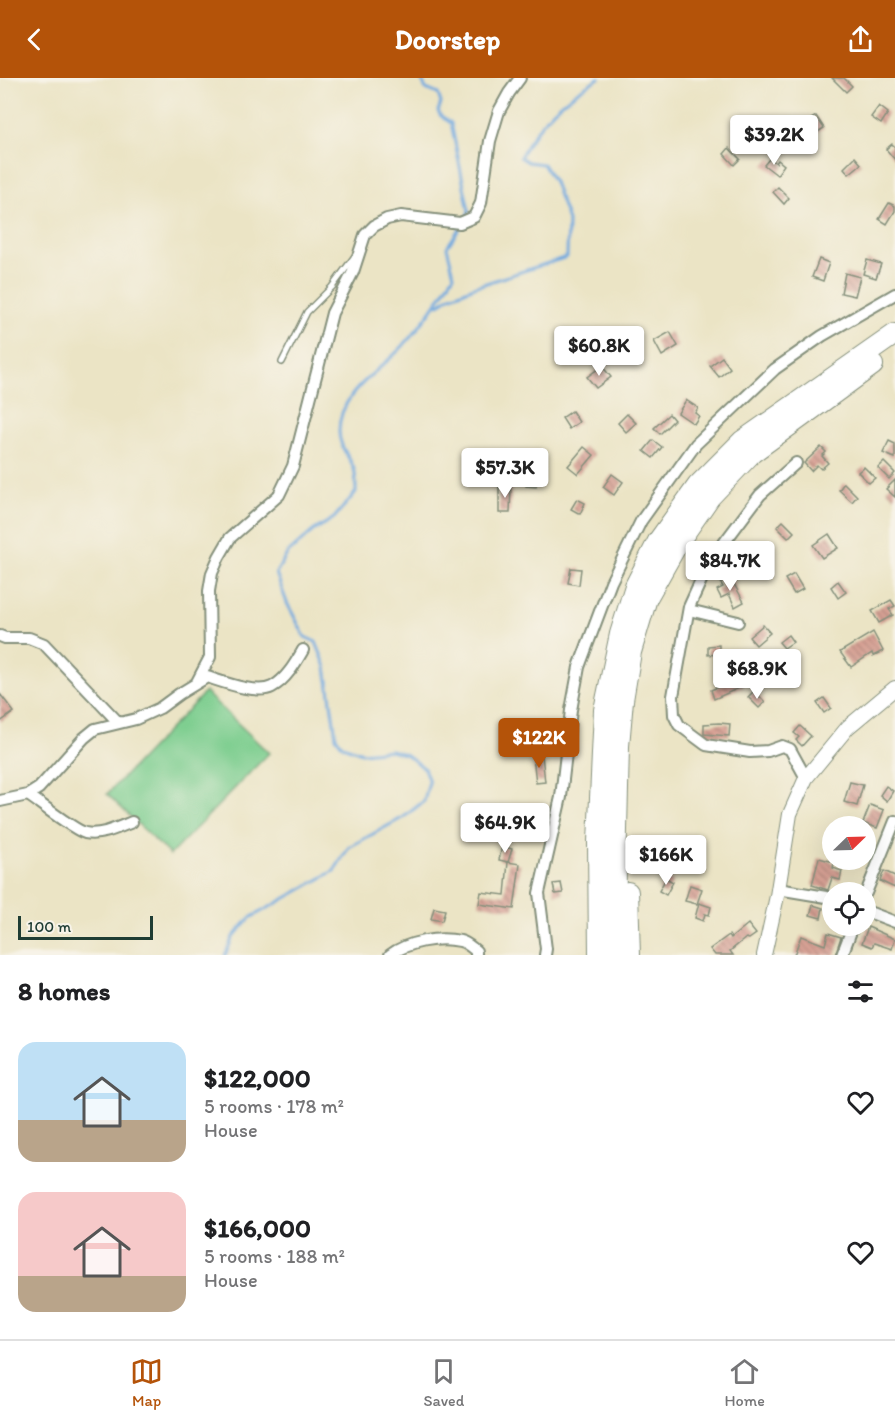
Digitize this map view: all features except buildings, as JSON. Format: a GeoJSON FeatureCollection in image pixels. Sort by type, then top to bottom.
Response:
{"type":"FeatureCollection","features":[{"type":"Feature","properties":{"kind":"highway"},"geometry":{"type":"LineString","coordinates":[[589,955],[598,842],[604,710],[620,634],[635,586],[658,541],[699,485],[742,441],[895,334]]}},
{"type":"Feature","properties":{"kind":"highway"},"geometry":{"type":"LineString","coordinates":[[614,955],[619,746],[623,700],[631,652],[647,598],[678,543],[703,507],[752,453],[895,350]]}},
{"type":"Feature","properties":{"kind":"highway"},"geometry":{"type":"LineString","coordinates":[[619,746],[630,955]]}},
{"type":"Feature","properties":{"kind":"highway"},"geometry":{"type":"LineString","coordinates":[[598,842],[599,955]]}},
{"type":"Feature","properties":{"kind":"street"},"geometry":{"type":"LineString","coordinates":[[196,682],[210,657],[209,607],[212,573],[230,538],[279,495],[286,484],[293,466],[332,313],[353,272],[365,236],[369,230],[387,219],[401,216],[460,223],[474,216],[481,203],[490,141],[500,111],[520,78]]}},
{"type":"Feature","properties":{"kind":"street"},"geometry":{"type":"LineString","coordinates":[[545,955],[539,893],[561,797],[571,710],[579,667],[611,582],[641,521],[696,444],[775,369],[822,336],[895,294]]}},
{"type":"Feature","properties":{"kind":"street"},"geometry":{"type":"LineString","coordinates":[[796,463],[760,495],[710,563],[688,610],[673,696],[674,715],[678,725],[706,745],[750,752],[768,751],[782,746],[790,749],[806,778]]}},
{"type":"Feature","properties":{"kind":"street"},"geometry":{"type":"LineString","coordinates":[[688,610],[738,622]]}},
{"type":"Feature","properties":{"kind":"street"},"geometry":{"type":"LineString","coordinates":[[0,636],[5,639],[29,638],[44,644],[118,722]]}},
{"type":"Feature","properties":{"kind":"street"},"geometry":{"type":"LineString","coordinates":[[0,801],[28,795],[39,788],[95,729],[136,719],[160,708],[196,682],[207,677],[258,690],[272,687],[282,679],[303,650]]}},
{"type":"Feature","properties":{"kind":"street"},"geometry":{"type":"LineString","coordinates":[[764,955],[790,814],[806,778],[848,727],[895,688]]}},
{"type":"Feature","properties":{"kind":"street"},"geometry":{"type":"LineString","coordinates":[[28,795],[83,832],[97,833],[114,830],[132,822]]}},
{"type":"Feature","properties":{"kind":"street"},"geometry":{"type":"LineString","coordinates":[[870,882],[895,821]]}},
{"type":"Feature","properties":{"kind":"street"},"geometry":{"type":"LineString","coordinates":[[778,889],[822,896]]}},
{"type":"Feature","properties":{"kind":"street"},"geometry":{"type":"LineString","coordinates":[[876,915],[895,922]]}},
{"type":"Feature","properties":{"kind":"street"},"geometry":{"type":"LineString","coordinates":[[842,955],[849,936]]}},
{"type":"Feature","properties":{"kind":"street"},"geometry":{"type":"LineString","coordinates":[[390,955],[401,947],[443,939],[462,941],[476,953]]}},
{"type":"Feature","properties":{"kind":"lane"},"geometry":{"type":"LineString","coordinates":[[282,362],[307,312],[332,287],[360,250]]}},
{"type":"Feature","properties":{"kind":"green space"},"geometry":{"type":"Polygon","coordinates":[[[205,692],[269,753],[170,855],[107,794],[205,692]]]}},
{"type":"Feature","properties":{"kind":"waterway"},"geometry":{"type":"LineString","coordinates":[[424,78],[422,81],[426,89],[438,94],[441,103],[438,111],[451,123],[469,211],[467,216]]}},
{"type":"Feature","properties":{"kind":"waterway"},"geometry":{"type":"LineString","coordinates":[[438,305],[449,297],[474,287],[567,257],[568,221],[554,182],[543,164],[528,162],[520,157],[544,120],[573,94],[599,78]]}},
{"type":"Feature","properties":{"kind":"waterway"},"geometry":{"type":"LineString","coordinates":[[225,955],[233,937],[250,918],[334,871],[349,847],[404,817],[424,801],[429,782],[424,768],[407,755],[391,750],[362,753],[343,746],[336,737],[326,667],[316,642],[305,637],[287,603],[276,573],[287,554],[313,531],[334,518],[356,492],[354,469],[339,437],[341,417],[353,394],[403,346],[443,294],[454,275],[447,247],[461,226]]}}]}
